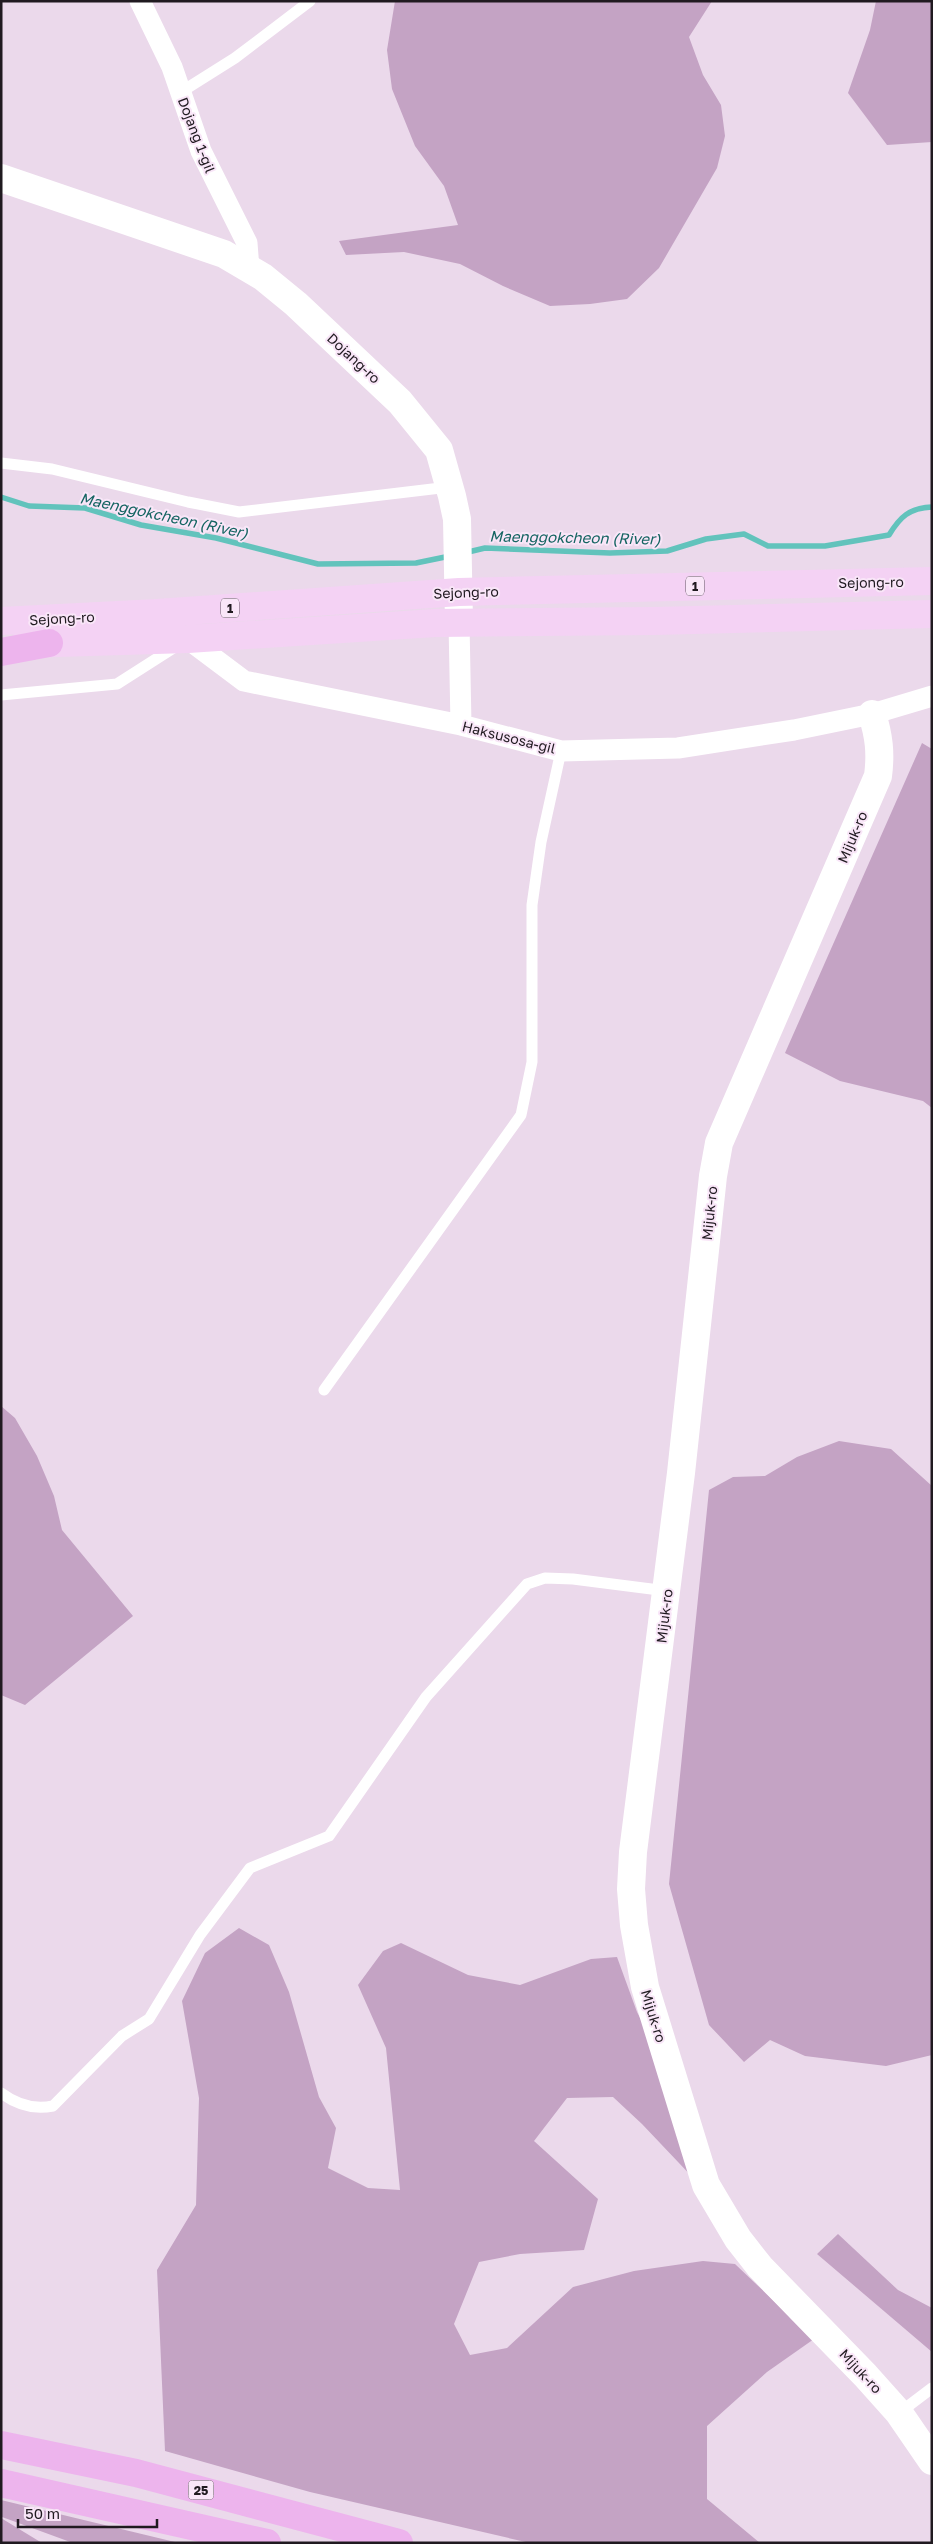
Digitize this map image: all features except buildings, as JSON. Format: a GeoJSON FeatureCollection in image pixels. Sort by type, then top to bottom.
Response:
{"type":"FeatureCollection","features":[{"type":"Feature","properties":{"kind":"highway"},"geometry":{"type":"LineString","coordinates":[[1,652],[50,643]]}},
{"type":"Feature","properties":{"kind":"highway","name":"25"},"geometry":{"type":"LineString","coordinates":[[1,2445],[136,2472],[399,2543]]}},
{"type":"Feature","properties":{"kind":"highway"},"geometry":{"type":"LineString","coordinates":[[1,2483],[267,2543]]}},
{"type":"Feature","properties":{"kind":"main road","name":"Sejong-ro"},"geometry":{"type":"LineString","coordinates":[[1,621],[157,613],[459,581],[932,581]]}},
{"type":"Feature","properties":{"kind":"main road","name":"Sejong-ro"},"geometry":{"type":"LineString","coordinates":[[1,646],[188,639],[459,623],[654,621],[932,614]]}},
{"type":"Feature","properties":{"kind":"street","name":"Dojang 1-gil"},"geometry":{"type":"LineString","coordinates":[[140,1],[172,68],[201,151],[247,243],[249,269]]}},
{"type":"Feature","properties":{"kind":"street","name":"Dojang-ro"},"geometry":{"type":"LineString","coordinates":[[1,178],[224,254],[249,269],[296,304],[400,402],[438,450],[457,519],[461,725]]}},
{"type":"Feature","properties":{"kind":"street","name":"Haksusosa-gil"},"geometry":{"type":"LineString","coordinates":[[188,639],[244,681],[461,725],[561,751],[678,748],[794,730],[872,714],[932,696]]}},
{"type":"Feature","properties":{"kind":"street","name":"Mijuk-ro"},"geometry":{"type":"LineString","coordinates":[[872,714],[880,738],[881,757],[878,776],[719,1143],[713,1176],[667,1592],[633,1852],[631,1889],[633,1916],[645,1987],[706,2185],[738,2239],[760,2268],[865,2375],[898,2413],[932,2461]]}},
{"type":"Feature","properties":{"kind":"lane"},"geometry":{"type":"LineString","coordinates":[[181,92],[235,58],[310,1]]}},
{"type":"Feature","properties":{"kind":"lane"},"geometry":{"type":"LineString","coordinates":[[1,463],[52,469],[188,502],[239,512],[449,487]]}},
{"type":"Feature","properties":{"kind":"lane"},"geometry":{"type":"LineString","coordinates":[[1,696],[117,684],[188,639]]}},
{"type":"Feature","properties":{"kind":"lane"},"geometry":{"type":"LineString","coordinates":[[324,1390],[521,1115],[532,1062],[532,905],[542,842],[561,751]]}},
{"type":"Feature","properties":{"kind":"lane"},"geometry":{"type":"LineString","coordinates":[[1,2094],[9,2100],[37,2109],[53,2106],[122,2036],[149,2019],[200,1935],[250,1868],[329,1836],[426,1697],[527,1584],[545,1578],[564,1578],[667,1592]]}},
{"type":"Feature","properties":{"kind":"lane"},"geometry":{"type":"LineString","coordinates":[[898,2413],[932,2388]]}},
{"type":"Feature","properties":{"kind":"shaded area"},"geometry":{"type":"Polygon","coordinates":[[[395,1],[712,1],[689,37],[703,75],[721,105],[725,136],[717,168],[659,268],[627,299],[590,304],[550,306],[503,286],[460,264],[404,252],[346,255],[339,241],[458,225],[444,186],[415,146],[392,89],[387,50],[395,1]]]}},
{"type":"Feature","properties":{"kind":"shaded area"},"geometry":{"type":"Polygon","coordinates":[[[876,1],[932,1],[932,142],[887,145],[848,93],[870,30],[876,1]]]}},
{"type":"Feature","properties":{"kind":"shaded area"},"geometry":{"type":"Polygon","coordinates":[[[922,743],[932,749],[932,1108],[923,1101],[840,1081],[785,1053],[922,743]]]}},
{"type":"Feature","properties":{"kind":"shaded area"},"geometry":{"type":"Polygon","coordinates":[[[1,1406],[15,1418],[37,1456],[54,1496],[62,1530],[133,1616],[25,1705],[1,1695],[1,1406]]]}},
{"type":"Feature","properties":{"kind":"shaded area"},"geometry":{"type":"Polygon","coordinates":[[[839,1441],[891,1449],[932,1486],[932,2055],[886,2066],[805,2056],[770,2040],[744,2062],[709,2025],[669,1884],[709,1490],[733,1477],[765,1476],[797,1457],[839,1441]]]}},
{"type":"Feature","properties":{"kind":"shaded area"},"geometry":{"type":"Polygon","coordinates":[[[239,1928],[269,1945],[289,1992],[319,2097],[336,2128],[328,2168],[368,2188],[400,2190],[386,2048],[358,1985],[383,1951],[401,1943],[468,1975],[520,1985],[591,1959],[617,1957],[637,2012],[678,2091],[697,2182],[642,2124],[613,2097],[567,2098],[534,2141],[598,2199],[584,2250],[520,2254],[479,2262],[454,2324],[470,2355],[507,2348],[573,2287],[634,2271],[703,2261],[735,2264],[814,2339],[767,2372],[707,2426],[707,2499],[760,2543],[530,2543],[310,2492],[165,2451],[157,2270],[196,2205],[199,2098],[182,2001],[205,1953],[239,1928]]]}},
{"type":"Feature","properties":{"kind":"shaded area"},"geometry":{"type":"Polygon","coordinates":[[[838,2234],[898,2290],[932,2308],[932,2352],[817,2254],[838,2234]]]}},
{"type":"Feature","properties":{"kind":"shaded area"},"geometry":{"type":"Polygon","coordinates":[[[1,2500],[179,2543],[73,2543],[2,2517],[1,2500]]]}},
{"type":"Feature","properties":{"kind":"shaded area"},"geometry":{"type":"Polygon","coordinates":[[[1,2518],[42,2543],[1,2543],[1,2518]]]}},
{"type":"Feature","properties":{"kind":"waterway","name":"Maenggokcheon (River)"},"geometry":{"type":"LineString","coordinates":[[1,497],[29,506],[85,508],[141,525],[216,538],[318,564],[416,563],[450,556]]}},
{"type":"Feature","properties":{"kind":"waterway","name":"Maenggokcheon (River)"},"geometry":{"type":"LineString","coordinates":[[464,553],[485,548],[610,553],[667,551],[706,539],[744,534],[768,546],[825,546],[889,535],[901,518],[917,509],[932,507]]}}]}
